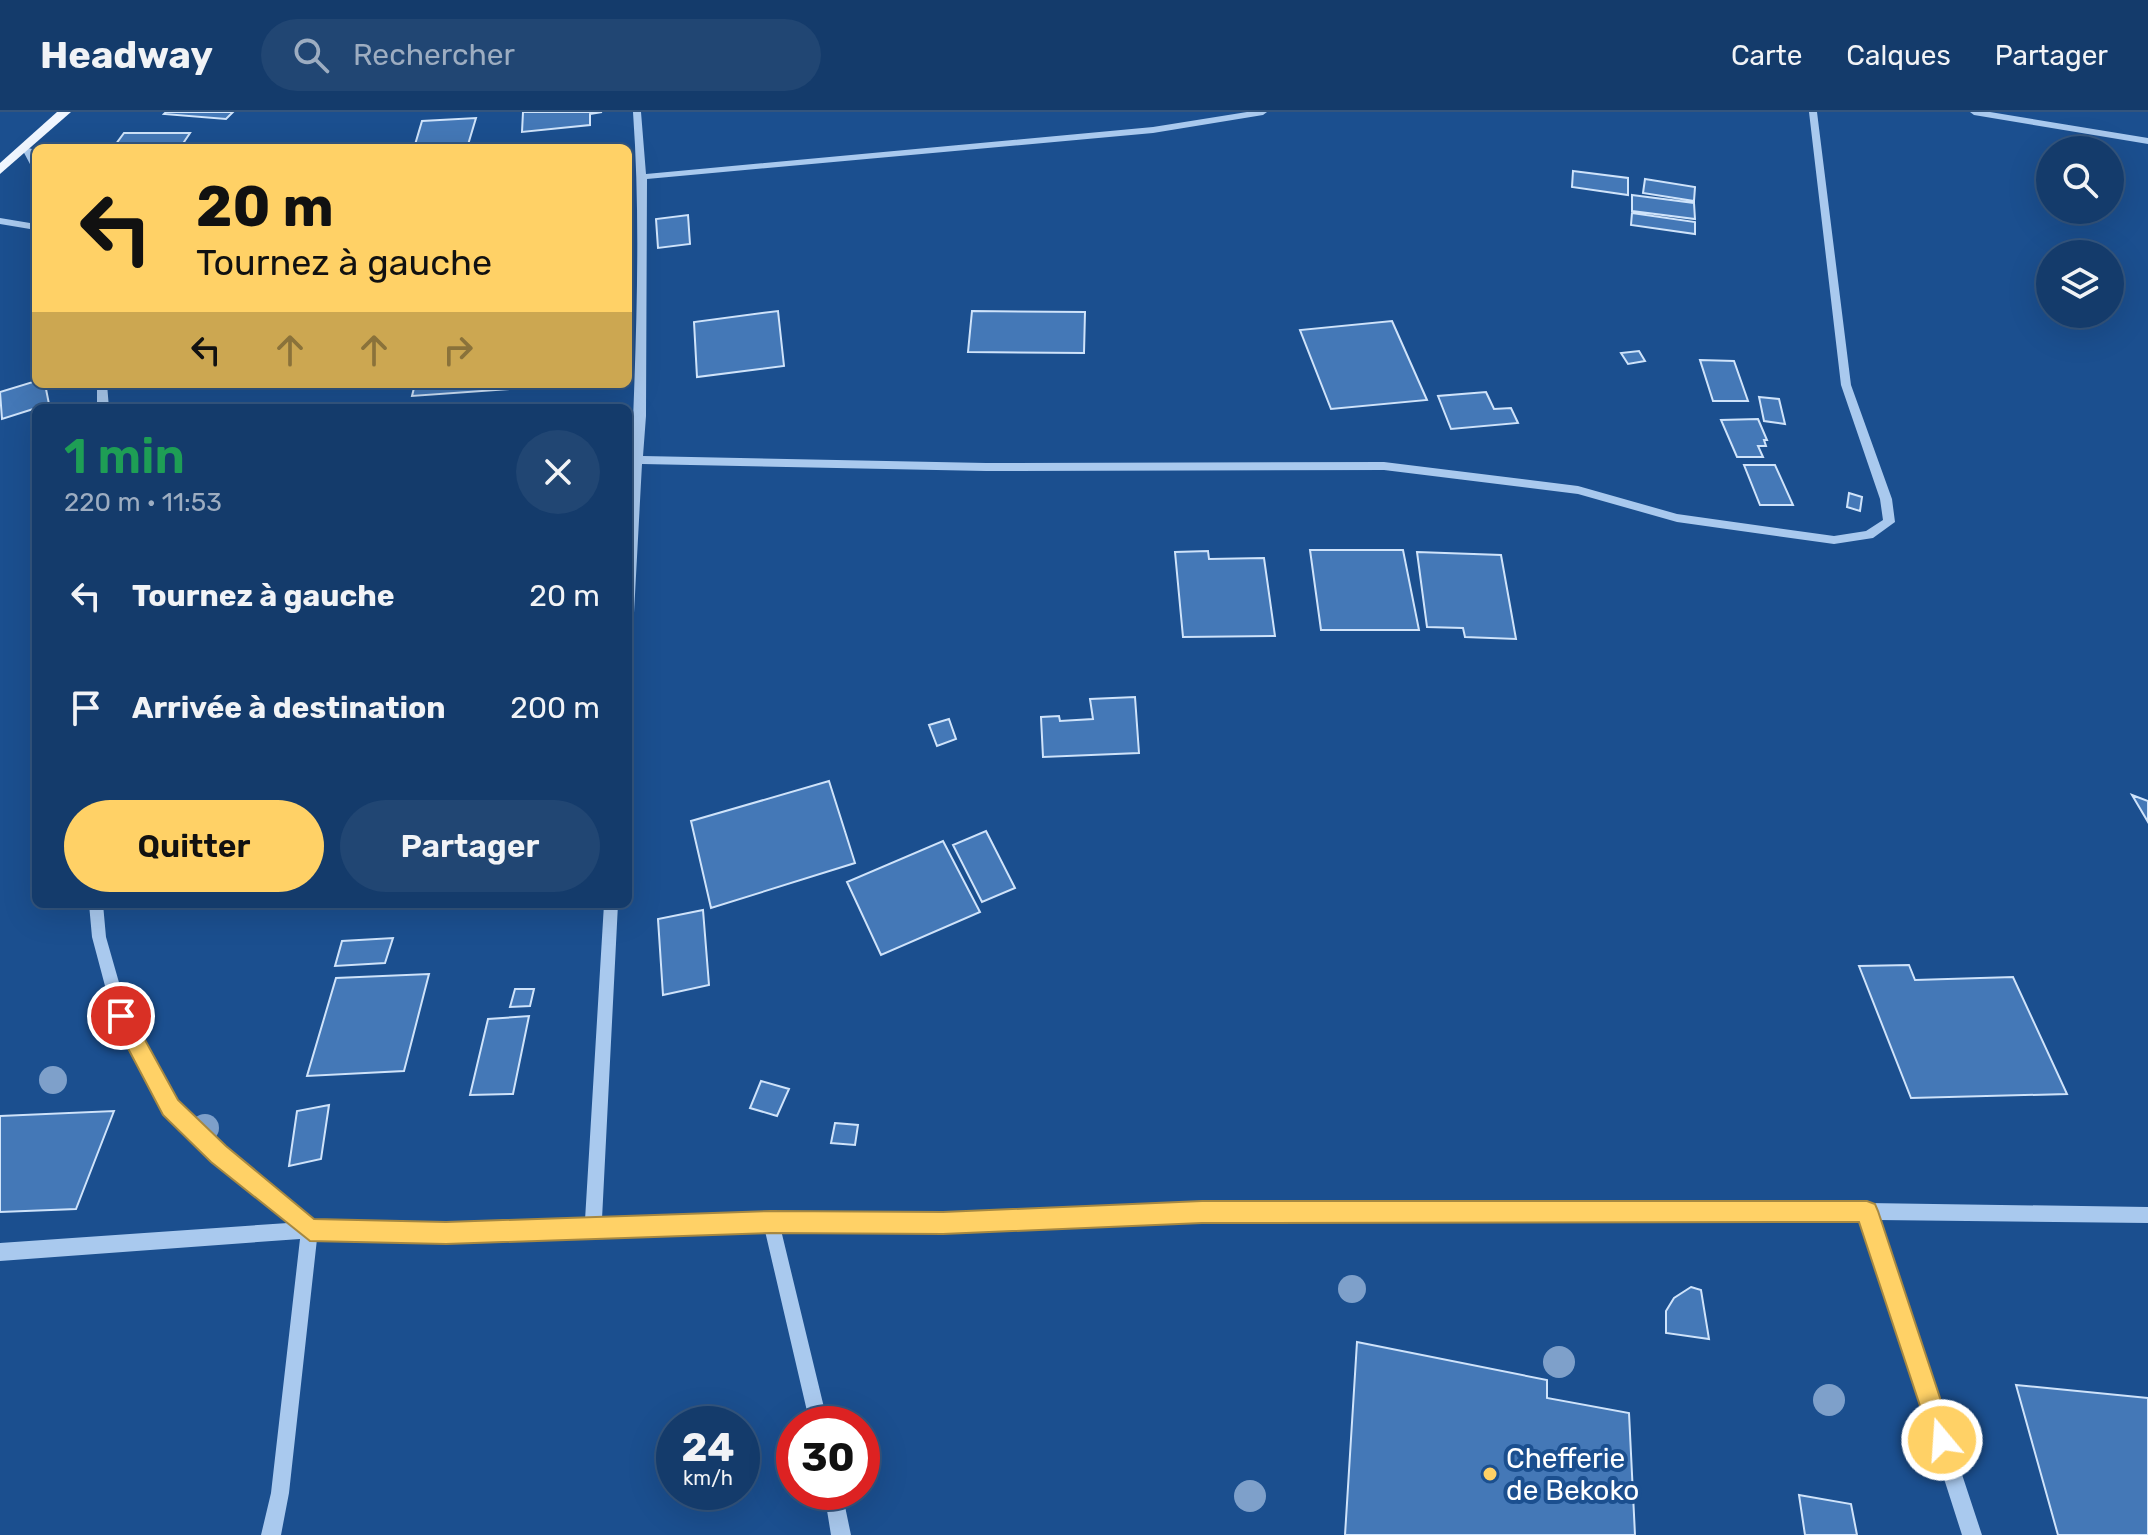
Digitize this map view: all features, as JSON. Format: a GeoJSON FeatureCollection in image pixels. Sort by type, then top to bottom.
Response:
{"type":"FeatureCollection","features":[{"type":"Feature","properties":{"kind":"main road"},"geometry":{"type":"LineString","coordinates":[[32,144],[65,112]]}},
{"type":"Feature","properties":{"kind":"main road"},"geometry":{"type":"LineString","coordinates":[[0,170],[32,144]]}},
{"type":"Feature","properties":{"kind":"street"},"geometry":{"type":"LineString","coordinates":[[632,545],[640,416],[642,177],[637,112]]}},
{"type":"Feature","properties":{"kind":"street"},"geometry":{"type":"LineString","coordinates":[[642,177],[1138,131],[1263,112]]}},
{"type":"Feature","properties":{"kind":"street"},"geometry":{"type":"LineString","coordinates":[[637,460],[986,467],[1384,466],[1578,490],[1677,518],[1740,527],[1834,540],[1869,535],[1889,522],[1886,499],[1846,385],[1813,112]]}},
{"type":"Feature","properties":{"kind":"street"},"geometry":{"type":"LineString","coordinates":[[1974,112],[2148,141]]}},
{"type":"Feature","properties":{"kind":"street"},"geometry":{"type":"LineString","coordinates":[[27,149],[32,158]]}},
{"type":"Feature","properties":{"kind":"street"},"geometry":{"type":"LineString","coordinates":[[0,221],[32,226]]}},
{"type":"Feature","properties":{"kind":"street"},"geometry":{"type":"LineString","coordinates":[[96,908],[99,937],[121,1016],[171,1108],[218,1154],[310,1230]]}},
{"type":"Feature","properties":{"kind":"street"},"geometry":{"type":"LineString","coordinates":[[593,1230],[611,908]]}},
{"type":"Feature","properties":{"kind":"street"},"geometry":{"type":"LineString","coordinates":[[0,1252],[310,1230],[446,1233],[771,1222],[943,1223],[1202,1212],[1867,1211],[2148,1215]]}},
{"type":"Feature","properties":{"kind":"street"},"geometry":{"type":"LineString","coordinates":[[1867,1211],[1972,1535]]}},
{"type":"Feature","properties":{"kind":"street"},"geometry":{"type":"LineString","coordinates":[[771,1222],[815,1406]]}},
{"type":"Feature","properties":{"kind":"street"},"geometry":{"type":"LineString","coordinates":[[271,1535],[280,1493],[310,1230]]}},
{"type":"Feature","properties":{"kind":"street"},"geometry":{"type":"LineString","coordinates":[[836,1510],[841,1535]]}},
{"type":"Feature","properties":{"kind":"building"},"geometry":{"type":"Polygon","coordinates":[[[233,112],[226,119],[164,114],[233,112]]]}},
{"type":"Feature","properties":{"kind":"building"},"geometry":{"type":"Polygon","coordinates":[[[523,112],[602,112],[590,114],[590,125],[522,132],[523,112]]]}},
{"type":"Feature","properties":{"kind":"building"},"geometry":{"type":"Polygon","coordinates":[[[476,118],[468,144],[415,144],[422,121],[476,118]]]}},
{"type":"Feature","properties":{"kind":"building"},"geometry":{"type":"Polygon","coordinates":[[[124,133],[190,133],[183,144],[116,144],[124,133]]]}},
{"type":"Feature","properties":{"kind":"building"},"geometry":{"type":"Polygon","coordinates":[[[1573,171],[1628,178],[1628,195],[1572,187],[1573,171]]]}},
{"type":"Feature","properties":{"kind":"building"},"geometry":{"type":"Polygon","coordinates":[[[1645,179],[1695,187],[1694,201],[1643,193],[1645,179]]]}},
{"type":"Feature","properties":{"kind":"building"},"geometry":{"type":"Polygon","coordinates":[[[1632,195],[1694,203],[1695,219],[1632,211],[1632,195]]]}},
{"type":"Feature","properties":{"kind":"building"},"geometry":{"type":"Polygon","coordinates":[[[1632,213],[1695,222],[1695,234],[1631,225],[1632,213]]]}},
{"type":"Feature","properties":{"kind":"building"},"geometry":{"type":"Polygon","coordinates":[[[688,215],[690,244],[658,248],[656,219],[688,215]]]}},
{"type":"Feature","properties":{"kind":"building"},"geometry":{"type":"Polygon","coordinates":[[[778,311],[784,366],[697,377],[694,322],[778,311]]]}},
{"type":"Feature","properties":{"kind":"building"},"geometry":{"type":"Polygon","coordinates":[[[972,311],[1085,312],[1084,353],[968,352],[972,311]]]}},
{"type":"Feature","properties":{"kind":"building"},"geometry":{"type":"Polygon","coordinates":[[[1392,321],[1427,400],[1331,409],[1300,330],[1392,321]]]}},
{"type":"Feature","properties":{"kind":"building"},"geometry":{"type":"Polygon","coordinates":[[[1639,351],[1645,361],[1628,364],[1621,353],[1639,351]]]}},
{"type":"Feature","properties":{"kind":"building"},"geometry":{"type":"Polygon","coordinates":[[[1700,360],[1734,361],[1748,401],[1713,401],[1700,360]]]}},
{"type":"Feature","properties":{"kind":"building"},"geometry":{"type":"Polygon","coordinates":[[[32,382],[32,388],[46,388],[49,404],[32,404],[32,409],[2,419],[0,392],[32,382]]]}},
{"type":"Feature","properties":{"kind":"building"},"geometry":{"type":"Polygon","coordinates":[[[414,388],[522,388],[412,396],[414,388]]]}},
{"type":"Feature","properties":{"kind":"building"},"geometry":{"type":"Polygon","coordinates":[[[1486,392],[1494,409],[1511,408],[1518,423],[1451,429],[1438,396],[1486,392]]]}},
{"type":"Feature","properties":{"kind":"building"},"geometry":{"type":"Polygon","coordinates":[[[1759,397],[1779,399],[1785,424],[1764,421],[1759,397]]]}},
{"type":"Feature","properties":{"kind":"building"},"geometry":{"type":"Polygon","coordinates":[[[1758,419],[1767,440],[1764,440],[1766,446],[1758,446],[1763,457],[1737,457],[1721,420],[1758,419]]]}},
{"type":"Feature","properties":{"kind":"building"},"geometry":{"type":"Polygon","coordinates":[[[1744,465],[1775,465],[1793,505],[1760,505],[1744,465]]]}},
{"type":"Feature","properties":{"kind":"building"},"geometry":{"type":"Polygon","coordinates":[[[1849,493],[1862,497],[1860,511],[1847,507],[1849,493]]]}},
{"type":"Feature","properties":{"kind":"building"},"geometry":{"type":"Polygon","coordinates":[[[1310,550],[1403,550],[1419,630],[1321,630],[1310,550]]]}},
{"type":"Feature","properties":{"kind":"building"},"geometry":{"type":"Polygon","coordinates":[[[1208,551],[1209,559],[1264,558],[1275,636],[1183,637],[1175,552],[1208,551]]]}},
{"type":"Feature","properties":{"kind":"building"},"geometry":{"type":"Polygon","coordinates":[[[1417,552],[1501,555],[1516,639],[1465,637],[1463,628],[1427,627],[1417,552]]]}},
{"type":"Feature","properties":{"kind":"building"},"geometry":{"type":"Polygon","coordinates":[[[1135,697],[1139,753],[1043,757],[1041,717],[1059,716],[1060,721],[1093,719],[1090,699],[1135,697]]]}},
{"type":"Feature","properties":{"kind":"building"},"geometry":{"type":"Polygon","coordinates":[[[949,719],[956,739],[937,746],[929,725],[949,719]]]}},
{"type":"Feature","properties":{"kind":"building"},"geometry":{"type":"Polygon","coordinates":[[[829,781],[855,863],[711,908],[691,821],[829,781]]]}},
{"type":"Feature","properties":{"kind":"building"},"geometry":{"type":"Polygon","coordinates":[[[2132,795],[2148,801],[2148,822],[2132,795]]]}},
{"type":"Feature","properties":{"kind":"building"},"geometry":{"type":"Polygon","coordinates":[[[986,831],[1015,888],[982,902],[953,845],[986,831]]]}},
{"type":"Feature","properties":{"kind":"building"},"geometry":{"type":"Polygon","coordinates":[[[943,841],[980,912],[881,955],[847,882],[943,841]]]}},
{"type":"Feature","properties":{"kind":"building"},"geometry":{"type":"Polygon","coordinates":[[[703,910],[709,985],[663,995],[658,919],[703,910]]]}},
{"type":"Feature","properties":{"kind":"building"},"geometry":{"type":"Polygon","coordinates":[[[393,938],[385,963],[335,966],[342,941],[393,938]]]}},
{"type":"Feature","properties":{"kind":"building"},"geometry":{"type":"Polygon","coordinates":[[[1909,965],[1915,980],[2013,977],[2067,1094],[1911,1098],[1859,966],[1909,965]]]}},
{"type":"Feature","properties":{"kind":"building"},"geometry":{"type":"Polygon","coordinates":[[[429,974],[404,1071],[307,1076],[336,978],[429,974]]]}},
{"type":"Feature","properties":{"kind":"building"},"geometry":{"type":"Polygon","coordinates":[[[515,989],[534,989],[530,1006],[510,1007],[515,989]]]}},
{"type":"Feature","properties":{"kind":"building"},"geometry":{"type":"Polygon","coordinates":[[[529,1016],[513,1094],[470,1095],[488,1019],[529,1016]]]}},
{"type":"Feature","properties":{"kind":"building"},"geometry":{"type":"Polygon","coordinates":[[[761,1081],[789,1089],[777,1116],[750,1108],[761,1081]]]}},
{"type":"Feature","properties":{"kind":"building"},"geometry":{"type":"Polygon","coordinates":[[[329,1105],[321,1159],[289,1166],[297,1111],[329,1105]]]}},
{"type":"Feature","properties":{"kind":"building"},"geometry":{"type":"Polygon","coordinates":[[[114,1111],[76,1209],[0,1212],[0,1116],[114,1111]]]}},
{"type":"Feature","properties":{"kind":"building"},"geometry":{"type":"Polygon","coordinates":[[[835,1123],[858,1125],[855,1145],[831,1143],[835,1123]]]}},
{"type":"Feature","properties":{"kind":"building"},"geometry":{"type":"Polygon","coordinates":[[[1691,1287],[1701,1290],[1709,1339],[1666,1333],[1666,1311],[1674,1298],[1691,1287]]]}},
{"type":"Feature","properties":{"kind":"building","name":"Chefferie de Bekoko"},"geometry":{"type":"Polygon","coordinates":[[[1357,1342],[1547,1380],[1547,1398],[1629,1413],[1635,1535],[1345,1535],[1357,1342]]]}},
{"type":"Feature","properties":{"kind":"building"},"geometry":{"type":"Polygon","coordinates":[[[2016,1385],[2148,1398],[2148,1535],[2058,1535],[2016,1385]]]}},
{"type":"Feature","properties":{"kind":"building"},"geometry":{"type":"Polygon","coordinates":[[[1799,1495],[1851,1504],[1857,1535],[1805,1535],[1799,1495]]]}},
{"type":"Feature","properties":{"kind":"place","name":"Chefferie de Bekoko"},"geometry":{"type":"Point","coordinates":[1490,1474]}},
{"type":"Feature","properties":{"kind":"route"},"geometry":{"type":"LineString","coordinates":[[121,1016],[171,1108],[218,1154],[310,1230],[446,1233],[771,1222],[943,1223],[1202,1212],[1867,1211],[1942,1440]]}}]}
